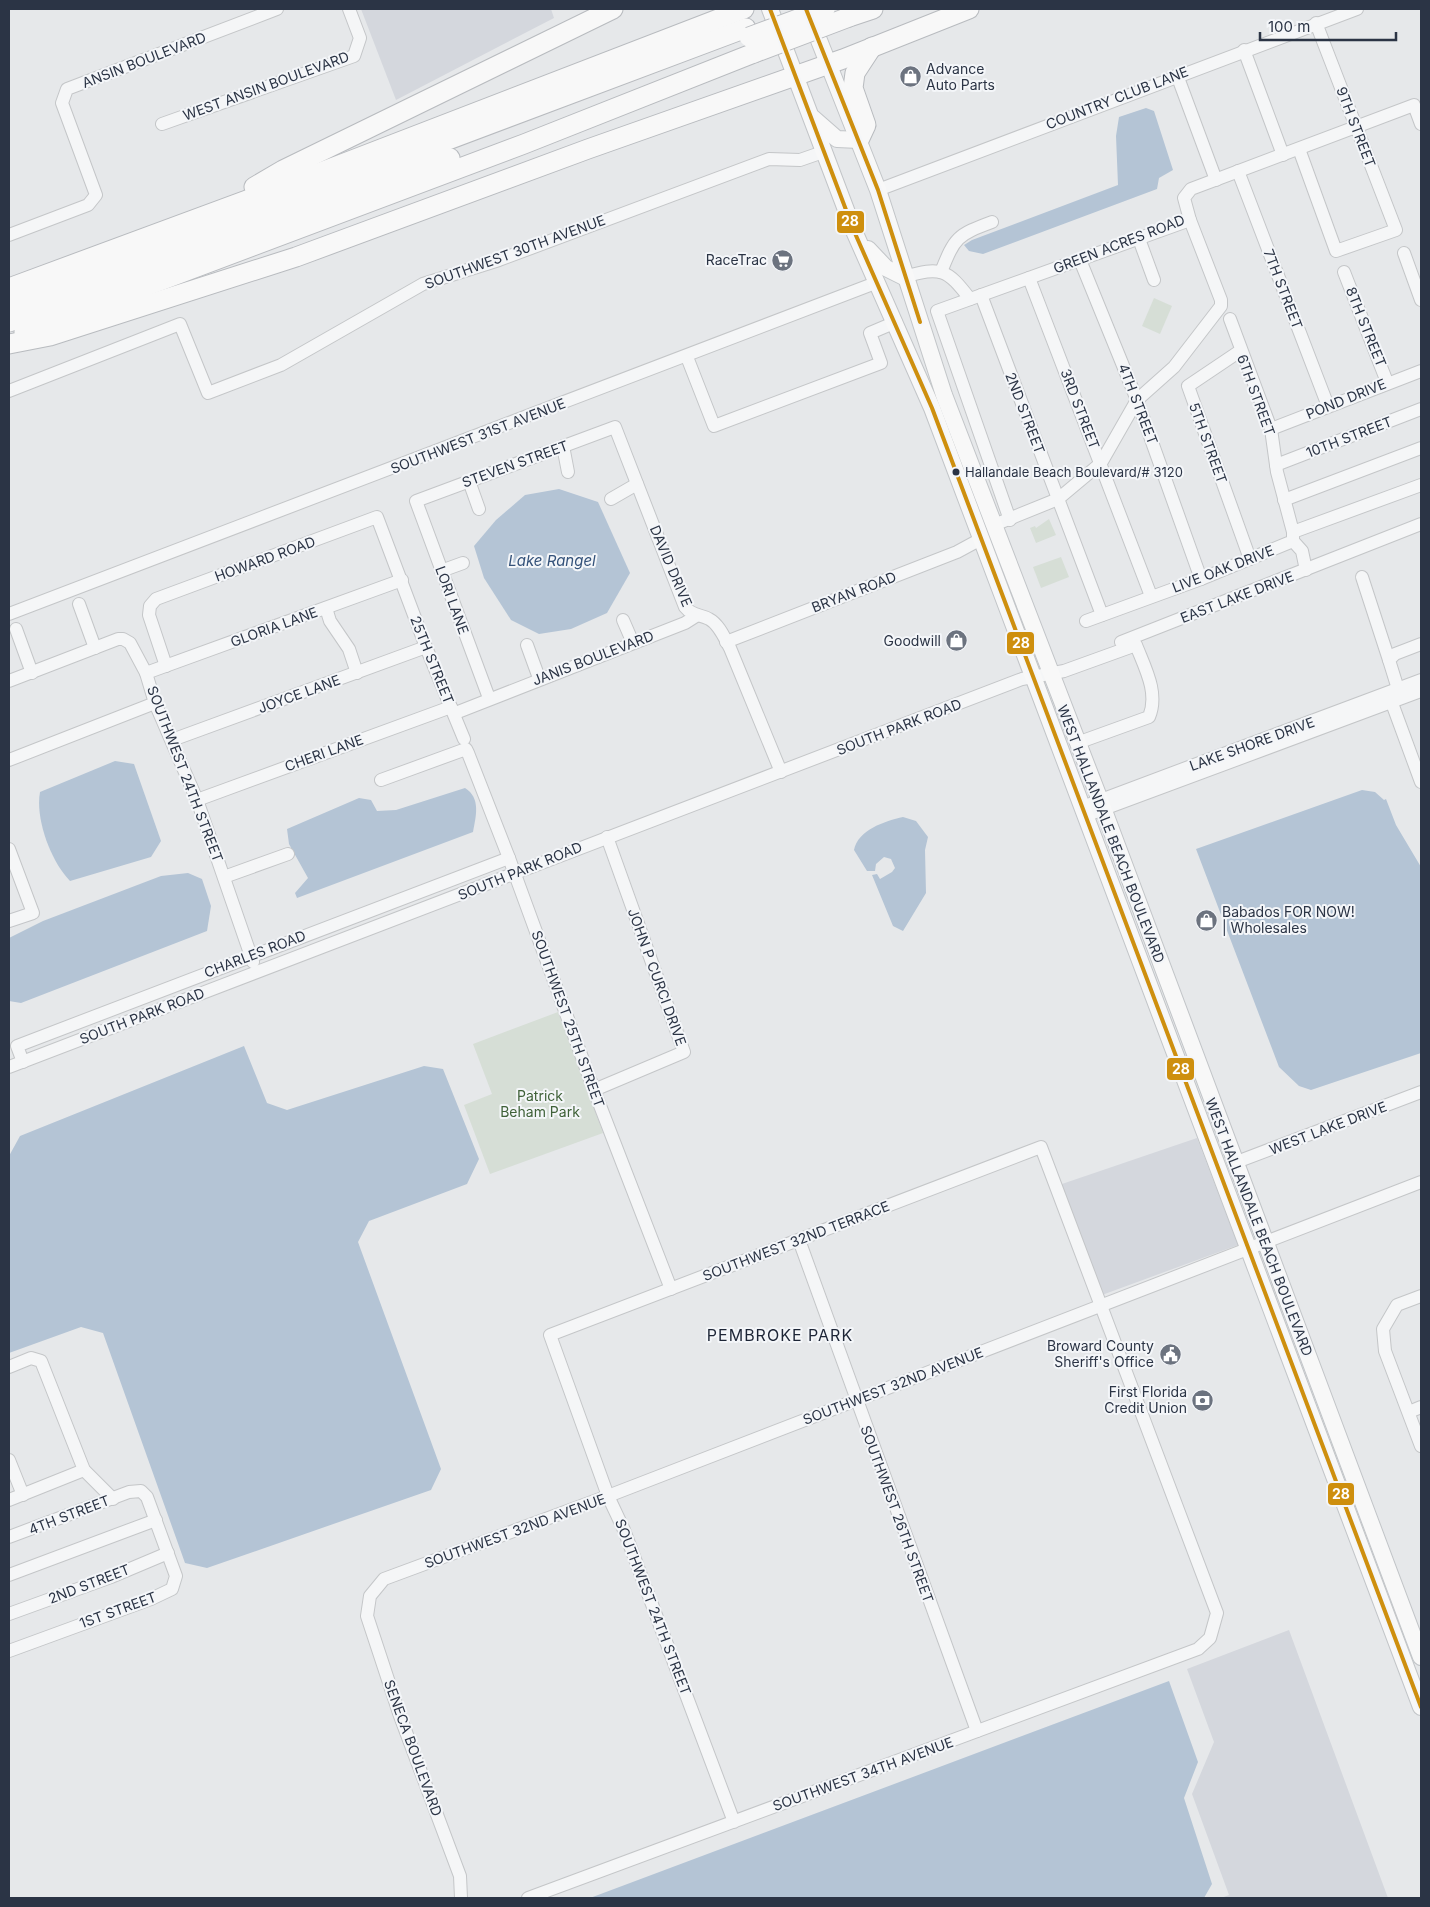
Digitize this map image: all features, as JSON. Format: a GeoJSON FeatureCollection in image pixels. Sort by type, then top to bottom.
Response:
{"type":"FeatureCollection","features":[{"type":"Feature","properties":{"kind":"highway"},"geometry":{"type":"LineString","coordinates":[[216,209],[283,170],[613,9]]}},
{"type":"Feature","properties":{"kind":"highway"},"geometry":{"type":"LineString","coordinates":[[9,338],[524,144],[750,39],[797,9]]}},
{"type":"Feature","properties":{"kind":"highway"},"geometry":{"type":"LineString","coordinates":[[9,322],[825,9]]}},
{"type":"Feature","properties":{"kind":"highway"},"geometry":{"type":"LineString","coordinates":[[9,305],[335,182],[750,39],[850,17],[873,9]]}},
{"type":"Feature","properties":{"kind":"highway"},"geometry":{"type":"LineString","coordinates":[[9,344],[50,336],[296,257],[828,64],[969,9]]}},
{"type":"Feature","properties":{"kind":"highway"},"geometry":{"type":"LineString","coordinates":[[9,288],[216,209],[290,184],[740,10]]}},
{"type":"Feature","properties":{"kind":"highway"},"geometry":{"type":"LineString","coordinates":[[859,140],[866,125],[854,88],[855,74],[872,47]]}},
{"type":"Feature","properties":{"kind":"highway"},"geometry":{"type":"LineString","coordinates":[[335,182],[353,172],[533,103],[601,65]]}},
{"type":"Feature","properties":{"kind":"highway"},"geometry":{"type":"LineString","coordinates":[[268,224],[482,146],[524,144]]}},
{"type":"Feature","properties":{"kind":"main road","name":"WEST HALLANDALE BEACH BOULEVARD"},"geometry":{"type":"LineString","coordinates":[[770,9],[854,231],[896,322],[932,408],[1421,1707]]}},
{"type":"Feature","properties":{"kind":"main road","name":"WEST HALLANDALE BEACH BOULEVARD"},"geometry":{"type":"LineString","coordinates":[[806,9],[878,190],[904,276],[944,395],[1054,673],[1077,743],[1421,1657]]}},
{"type":"Feature","properties":{"kind":"main road"},"geometry":{"type":"LineString","coordinates":[[809,115],[837,139],[844,141],[859,140]]}},
{"type":"Feature","properties":{"kind":"main road"},"geometry":{"type":"LineString","coordinates":[[854,231],[879,262],[894,274],[904,276]]}},
{"type":"Feature","properties":{"kind":"main road"},"geometry":{"type":"LineString","coordinates":[[878,282],[889,284],[898,291],[920,321]]}},
{"type":"Feature","properties":{"kind":"main road"},"geometry":{"type":"LineString","coordinates":[[963,494],[982,520],[994,525]]}},
{"type":"Feature","properties":{"kind":"main road"},"geometry":{"type":"LineString","coordinates":[[1112,884],[1125,898],[1150,964],[1165,978]]}},
{"type":"Feature","properties":{"kind":"main road"},"geometry":{"type":"LineString","coordinates":[[1150,988],[1165,996],[1189,1062],[1203,1079]]}},
{"type":"Feature","properties":{"kind":"main road"},"geometry":{"type":"LineString","coordinates":[[1297,1377],[1311,1392],[1332,1449],[1347,1461]]}},
{"type":"Feature","properties":{"kind":"main road"},"geometry":{"type":"LineString","coordinates":[[1331,1468],[1349,1486],[1371,1544],[1384,1558]]}},
{"type":"Feature","properties":{"kind":"street","name":"ANSIN BOULEVARD"},"geometry":{"type":"LineString","coordinates":[[9,235],[88,205],[96,196],[62,103],[67,89],[277,9]]}},
{"type":"Feature","properties":{"kind":"street","name":"WEST ANSIN BOULEVARD"},"geometry":{"type":"LineString","coordinates":[[162,124],[354,56],[360,38],[349,9]]}},
{"type":"Feature","properties":{"kind":"street","name":"COUNTRY CLUB LANE"},"geometry":{"type":"LineString","coordinates":[[878,190],[1244,50],[1357,9]]}},
{"type":"Feature","properties":{"kind":"street","name":"9TH STREET"},"geometry":{"type":"LineString","coordinates":[[1299,149],[1336,251],[1396,230],[1316,24]]}},
{"type":"Feature","properties":{"kind":"street"},"geometry":{"type":"LineString","coordinates":[[1244,50],[1283,155]]}},
{"type":"Feature","properties":{"kind":"street"},"geometry":{"type":"LineString","coordinates":[[1178,75],[1216,180]]}},
{"type":"Feature","properties":{"kind":"street","name":"GREEN ACRES ROAD"},"geometry":{"type":"LineString","coordinates":[[1010,520],[936,311],[1190,220],[1184,198],[1191,189],[1414,105],[1421,124]]}},
{"type":"Feature","properties":{"kind":"street","name":"SOUTHWEST 30TH AVENUE"},"geometry":{"type":"LineString","coordinates":[[9,390],[180,324],[208,393],[281,365],[423,284],[499,260],[769,159],[800,160],[823,152]]}},
{"type":"Feature","properties":{"kind":"street","name":"7TH STREET"},"geometry":{"type":"LineString","coordinates":[[1238,171],[1328,406]]}},
{"type":"Feature","properties":{"kind":"street"},"geometry":{"type":"LineString","coordinates":[[994,525],[1058,499],[1101,463],[1137,400],[1174,367],[1221,306],[1222,300],[1190,220]]}},
{"type":"Feature","properties":{"kind":"street"},"geometry":{"type":"LineString","coordinates":[[941,272],[951,246],[963,233],[992,222]]}},
{"type":"Feature","properties":{"kind":"street"},"geometry":{"type":"LineString","coordinates":[[1139,239],[1154,280]]}},
{"type":"Feature","properties":{"kind":"street"},"geometry":{"type":"LineString","coordinates":[[1404,253],[1420,295]]}},
{"type":"Feature","properties":{"kind":"street","name":"4TH STREET"},"geometry":{"type":"LineString","coordinates":[[1080,260],[1137,400],[1201,579]]}},
{"type":"Feature","properties":{"kind":"street"},"geometry":{"type":"LineString","coordinates":[[904,276],[928,270],[941,272],[955,279],[976,297]]}},
{"type":"Feature","properties":{"kind":"street","name":"8TH STREET"},"geometry":{"type":"LineString","coordinates":[[1344,272],[1388,382]]}},
{"type":"Feature","properties":{"kind":"street","name":"3RD STREET"},"geometry":{"type":"LineString","coordinates":[[1028,278],[1151,596]]}},
{"type":"Feature","properties":{"kind":"street","name":"SOUTHWEST 31ST AVENUE"},"geometry":{"type":"LineString","coordinates":[[9,614],[687,357],[878,282]]}},
{"type":"Feature","properties":{"kind":"street","name":"2ND STREET"},"geometry":{"type":"LineString","coordinates":[[976,297],[1058,499],[1102,615]]}},
{"type":"Feature","properties":{"kind":"street","name":"6TH STREET"},"geometry":{"type":"LineString","coordinates":[[1230,319],[1240,351],[1271,429],[1276,468]]}},
{"type":"Feature","properties":{"kind":"street"},"geometry":{"type":"LineString","coordinates":[[687,357],[714,426],[881,363],[870,333],[896,322]]}},
{"type":"Feature","properties":{"kind":"street","name":"5TH STREET"},"geometry":{"type":"LineString","coordinates":[[1240,351],[1188,386],[1250,559]]}},
{"type":"Feature","properties":{"kind":"street","name":"POND DRIVE"},"geometry":{"type":"LineString","coordinates":[[1271,429],[1421,370]]}},
{"type":"Feature","properties":{"kind":"street","name":"10TH STREET"},"geometry":{"type":"LineString","coordinates":[[1276,468],[1421,409]]}},
{"type":"Feature","properties":{"kind":"street","name":"STEVEN STREET"},"geometry":{"type":"LineString","coordinates":[[416,501],[615,427]]}},
{"type":"Feature","properties":{"kind":"street","name":"DAVID DRIVE"},"geometry":{"type":"LineString","coordinates":[[615,427],[685,607],[696,616],[709,619],[716,624],[726,642],[780,772]]}},
{"type":"Feature","properties":{"kind":"street"},"geometry":{"type":"LineString","coordinates":[[563,446],[568,472]]}},
{"type":"Feature","properties":{"kind":"street"},"geometry":{"type":"LineString","coordinates":[[1284,500],[1421,448]]}},
{"type":"Feature","properties":{"kind":"street"},"geometry":{"type":"LineString","coordinates":[[1276,468],[1293,536],[1302,551],[1306,570]]}},
{"type":"Feature","properties":{"kind":"street"},"geometry":{"type":"LineString","coordinates":[[469,481],[478,509]]}},
{"type":"Feature","properties":{"kind":"street"},"geometry":{"type":"LineString","coordinates":[[612,499],[637,484]]}},
{"type":"Feature","properties":{"kind":"street","name":"LIVE OAK DRIVE"},"geometry":{"type":"LineString","coordinates":[[1086,621],[1201,579],[1250,559],[1293,536],[1421,485]]}},
{"type":"Feature","properties":{"kind":"street","name":"LORI LANE"},"geometry":{"type":"LineString","coordinates":[[416,501],[489,698]]}},
{"type":"Feature","properties":{"kind":"street","name":"HOWARD ROAD"},"geometry":{"type":"LineString","coordinates":[[166,666],[149,615],[150,606],[156,599],[378,517],[402,580]]}},
{"type":"Feature","properties":{"kind":"street","name":"EAST LAKE DRIVE"},"geometry":{"type":"LineString","coordinates":[[1054,673],[1060,665],[1421,524]]}},
{"type":"Feature","properties":{"kind":"street","name":"BRYAN ROAD"},"geometry":{"type":"LineString","coordinates":[[726,642],[956,552],[981,539]]}},
{"type":"Feature","properties":{"kind":"street"},"geometry":{"type":"LineString","coordinates":[[441,571],[462,563]]}},
{"type":"Feature","properties":{"kind":"street"},"geometry":{"type":"LineString","coordinates":[[1362,577],[1389,660],[1393,695],[1421,782]]}},
{"type":"Feature","properties":{"kind":"street","name":"GLORIA LANE"},"geometry":{"type":"LineString","coordinates":[[146,673],[402,580]]}},
{"type":"Feature","properties":{"kind":"street","name":"25TH STREET"},"geometry":{"type":"LineString","coordinates":[[402,580],[426,647],[454,709],[465,744]]}},
{"type":"Feature","properties":{"kind":"street"},"geometry":{"type":"LineString","coordinates":[[9,681],[95,648],[79,604]]}},
{"type":"Feature","properties":{"kind":"street"},"geometry":{"type":"LineString","coordinates":[[326,608],[330,621],[349,649],[357,673]]}},
{"type":"Feature","properties":{"kind":"street","name":"JANIS BOULEVARD"},"geometry":{"type":"LineString","coordinates":[[489,698],[685,623],[696,616]]}},
{"type":"Feature","properties":{"kind":"street"},"geometry":{"type":"LineString","coordinates":[[624,620],[633,643]]}},
{"type":"Feature","properties":{"kind":"street"},"geometry":{"type":"LineString","coordinates":[[16,629],[32,673]]}},
{"type":"Feature","properties":{"kind":"street","name":"SOUTHWEST 24TH STREET"},"geometry":{"type":"LineString","coordinates":[[95,648],[123,639],[130,643],[146,673],[155,703],[197,800],[256,972]]}},
{"type":"Feature","properties":{"kind":"street"},"geometry":{"type":"LineString","coordinates":[[1389,660],[1395,654],[1421,644]]}},
{"type":"Feature","properties":{"kind":"street"},"geometry":{"type":"LineString","coordinates":[[527,645],[540,678]]}},
{"type":"Feature","properties":{"kind":"street"},"geometry":{"type":"LineString","coordinates":[[1032,676],[1064,671],[1136,645],[1151,683],[1153,708],[1149,717],[1077,743]]}},
{"type":"Feature","properties":{"kind":"street","name":"JOYCE LANE"},"geometry":{"type":"LineString","coordinates":[[172,740],[426,647]]}},
{"type":"Feature","properties":{"kind":"street","name":"SOUTH PARK ROAD"},"geometry":{"type":"LineString","coordinates":[[9,1067],[1032,676]]}},
{"type":"Feature","properties":{"kind":"street","name":"LAKE SHORE DRIVE"},"geometry":{"type":"LineString","coordinates":[[1084,811],[1393,695],[1421,680]]}},
{"type":"Feature","properties":{"kind":"street","name":"LAKE SHORE DRIVE"},"geometry":{"type":"LineString","coordinates":[[1393,695],[1421,692]]}},
{"type":"Feature","properties":{"kind":"street","name":"CHERI LANE"},"geometry":{"type":"LineString","coordinates":[[197,800],[489,698]]}},
{"type":"Feature","properties":{"kind":"street"},"geometry":{"type":"LineString","coordinates":[[9,760],[155,703]]}},
{"type":"Feature","properties":{"kind":"street"},"geometry":{"type":"LineString","coordinates":[[381,780],[465,744]]}},
{"type":"Feature","properties":{"kind":"street","name":"SOUTHWEST 25TH STREET"},"geometry":{"type":"LineString","coordinates":[[465,744],[594,1090],[671,1289]]}},
{"type":"Feature","properties":{"kind":"street","name":"JOHN P CURCI DRIVE"},"geometry":{"type":"LineString","coordinates":[[594,1090],[684,1052],[607,837]]}},
{"type":"Feature","properties":{"kind":"street"},"geometry":{"type":"LineString","coordinates":[[9,849],[33,912],[9,921]]}},
{"type":"Feature","properties":{"kind":"street"},"geometry":{"type":"LineString","coordinates":[[224,877],[288,854]]}},
{"type":"Feature","properties":{"kind":"street","name":"CHARLES ROAD"},"geometry":{"type":"LineString","coordinates":[[23,1062],[17,1046],[509,858]]}},
{"type":"Feature","properties":{"kind":"street","name":"WEST LAKE DRIVE"},"geometry":{"type":"LineString","coordinates":[[1234,1163],[1421,1092]]}},
{"type":"Feature","properties":{"kind":"street","name":"SOUTHWEST 32ND TERRACE"},"geometry":{"type":"LineString","coordinates":[[550,1335],[1041,1147],[1101,1306]]}},
{"type":"Feature","properties":{"kind":"street","name":"SOUTHWEST 32ND AVENUE"},"geometry":{"type":"LineString","coordinates":[[370,1596],[384,1579],[608,1496],[1421,1182]]}},
{"type":"Feature","properties":{"kind":"street","name":"SOUTHWEST 26TH STREET"},"geometry":{"type":"LineString","coordinates":[[799,1240],[977,1732]]}},
{"type":"Feature","properties":{"kind":"street"},"geometry":{"type":"LineString","coordinates":[[1421,1296],[1397,1305],[1383,1328],[1385,1351],[1421,1446]]}},
{"type":"Feature","properties":{"kind":"street","name":"SOUTHWEST 34TH AVENUE"},"geometry":{"type":"LineString","coordinates":[[528,1898],[1198,1649],[1210,1638],[1217,1613],[1101,1306]]}},
{"type":"Feature","properties":{"kind":"street","name":"SOUTHWEST 24TH STREET"},"geometry":{"type":"LineString","coordinates":[[550,1335],[608,1496],[624,1530],[734,1822]]}},
{"type":"Feature","properties":{"kind":"street"},"geometry":{"type":"LineString","coordinates":[[9,1367],[31,1358],[41,1361],[84,1470],[113,1498]]}},
{"type":"Feature","properties":{"kind":"street"},"geometry":{"type":"LineString","coordinates":[[1408,1412],[1421,1408]]}},
{"type":"Feature","properties":{"kind":"street"},"geometry":{"type":"LineString","coordinates":[[9,1460],[23,1495]]}},
{"type":"Feature","properties":{"kind":"street"},"geometry":{"type":"LineString","coordinates":[[9,1500],[84,1470]]}},
{"type":"Feature","properties":{"kind":"street","name":"1ST STREET"},"geometry":{"type":"LineString","coordinates":[[9,1651],[172,1589],[176,1576],[156,1520],[144,1493],[137,1490],[129,1492]]}},
{"type":"Feature","properties":{"kind":"street","name":"4TH STREET"},"geometry":{"type":"LineString","coordinates":[[9,1538],[129,1492]]}},
{"type":"Feature","properties":{"kind":"street"},"geometry":{"type":"LineString","coordinates":[[9,1575],[156,1520]]}},
{"type":"Feature","properties":{"kind":"street","name":"2ND STREET"},"geometry":{"type":"LineString","coordinates":[[9,1614],[111,1577],[168,1553]]}},
{"type":"Feature","properties":{"kind":"street","name":"SENECA BOULEVARD"},"geometry":{"type":"LineString","coordinates":[[370,1596],[367,1616],[400,1716],[460,1876],[461,1898]]}},
{"type":"Feature","properties":{"kind":"shaded area"},"geometry":{"type":"Polygon","coordinates":[[[361,9],[551,9],[554,18],[396,100],[361,9]]]}},
{"type":"Feature","properties":{"kind":"shaded area"},"geometry":{"type":"Polygon","coordinates":[[[1197,1138],[1238,1245],[1102,1295],[1059,1185],[1197,1138]]]}},
{"type":"Feature","properties":{"kind":"shaded area"},"geometry":{"type":"Polygon","coordinates":[[[1289,1630],[1388,1898],[1221,1898],[1229,1895],[1192,1794],[1214,1742],[1187,1669],[1289,1630]]]}},
{"type":"Feature","properties":{"kind":"green space"},"geometry":{"type":"Polygon","coordinates":[[[1154,298],[1172,306],[1160,334],[1142,326],[1154,298]]]}},
{"type":"Feature","properties":{"kind":"green space"},"geometry":{"type":"Polygon","coordinates":[[[1049,519],[1056,535],[1036,543],[1030,528],[1035,526],[1036,528],[1049,519]]]}},
{"type":"Feature","properties":{"kind":"green space"},"geometry":{"type":"Polygon","coordinates":[[[1061,557],[1069,577],[1041,588],[1033,567],[1061,557]]]}},
{"type":"Feature","properties":{"kind":"green space","name":"Patrick Beham Park"},"geometry":{"type":"Polygon","coordinates":[[[558,1012],[603,1133],[490,1174],[464,1105],[492,1094],[473,1044],[558,1012]]]}},
{"type":"Feature","properties":{"kind":"water"},"geometry":{"type":"Polygon","coordinates":[[[1146,108],[1154,111],[1173,170],[1159,178],[1157,189],[983,254],[969,251],[964,245],[972,240],[1118,185],[1116,136],[1119,117],[1146,108]]]}},
{"type":"Feature","properties":{"kind":"water","name":"Lake Rangel"},"geometry":{"type":"Polygon","coordinates":[[[559,489],[598,502],[630,573],[607,613],[571,629],[539,634],[511,620],[484,578],[474,546],[496,520],[525,495],[559,489]]]}},
{"type":"Feature","properties":{"kind":"water"},"geometry":{"type":"Polygon","coordinates":[[[115,761],[134,764],[161,841],[151,857],[70,881],[57,863],[46,840],[40,815],[40,792],[115,761]]]}},
{"type":"Feature","properties":{"kind":"water"},"geometry":{"type":"Polygon","coordinates":[[[465,788],[470,792],[475,802],[476,814],[473,832],[297,898],[295,893],[308,878],[289,844],[287,829],[359,798],[371,800],[377,811],[396,810],[465,788]]]}},
{"type":"Feature","properties":{"kind":"water"},"geometry":{"type":"Polygon","coordinates":[[[1362,790],[1375,792],[1384,800],[1386,799],[1396,825],[1421,867],[1421,1053],[1311,1090],[1299,1086],[1279,1067],[1196,849],[1362,790]]]}},
{"type":"Feature","properties":{"kind":"water"},"geometry":{"type":"Polygon","coordinates":[[[903,817],[916,821],[928,837],[925,850],[926,893],[903,931],[893,926],[872,875],[877,874],[880,879],[892,872],[895,868],[891,859],[884,857],[876,864],[875,871],[867,871],[854,850],[861,837],[867,832],[888,821],[903,817]]]}},
{"type":"Feature","properties":{"kind":"water"},"geometry":{"type":"Polygon","coordinates":[[[188,873],[202,879],[211,906],[207,931],[21,1003],[9,1001],[9,938],[43,921],[161,876],[188,873]]]}},
{"type":"Feature","properties":{"kind":"water"},"geometry":{"type":"Polygon","coordinates":[[[244,1046],[267,1103],[287,1110],[424,1066],[443,1069],[479,1159],[467,1184],[369,1221],[358,1242],[441,1469],[431,1490],[207,1568],[185,1563],[103,1333],[81,1327],[9,1353],[9,1156],[20,1136],[244,1046]]]}},
{"type":"Feature","properties":{"kind":"water"},"geometry":{"type":"Polygon","coordinates":[[[1169,1681],[1198,1762],[1184,1798],[1212,1884],[1204,1898],[590,1898],[1169,1681]]]}},
{"type":"Feature","properties":{"kind":"transit line","name":"28"},"geometry":{"type":"LineString","coordinates":[[770,9],[854,231],[932,408],[1421,1707]]}},
{"type":"Feature","properties":{"kind":"transit line","name":"28"},"geometry":{"type":"LineString","coordinates":[[806,9],[878,190],[920,322]]}},
{"type":"Feature","properties":{"kind":"place","name":"Advance Auto Parts"},"geometry":{"type":"Point","coordinates":[910,77]}},
{"type":"Feature","properties":{"kind":"place","name":"RaceTrac"},"geometry":{"type":"Point","coordinates":[783,260]}},
{"type":"Feature","properties":{"kind":"place","name":"Hallandale Beach Boulevard/# 3120"},"geometry":{"type":"Point","coordinates":[956,472]}},
{"type":"Feature","properties":{"kind":"place","name":"Goodwill"},"geometry":{"type":"Point","coordinates":[957,641]}},
{"type":"Feature","properties":{"kind":"place","name":"Babados FOR NOW! | Wholesales"},"geometry":{"type":"Point","coordinates":[1206,920]}},
{"type":"Feature","properties":{"kind":"place","name":"Broward County Sheriff's Office"},"geometry":{"type":"Point","coordinates":[1170,1354]}},
{"type":"Feature","properties":{"kind":"place","name":"First Florida Credit Union"},"geometry":{"type":"Point","coordinates":[1203,1400]}},
{"type":"Feature","properties":{"kind":"district","name":"PEMBROKE PARK"},"geometry":{"type":"Point","coordinates":[780,1335]}}]}
